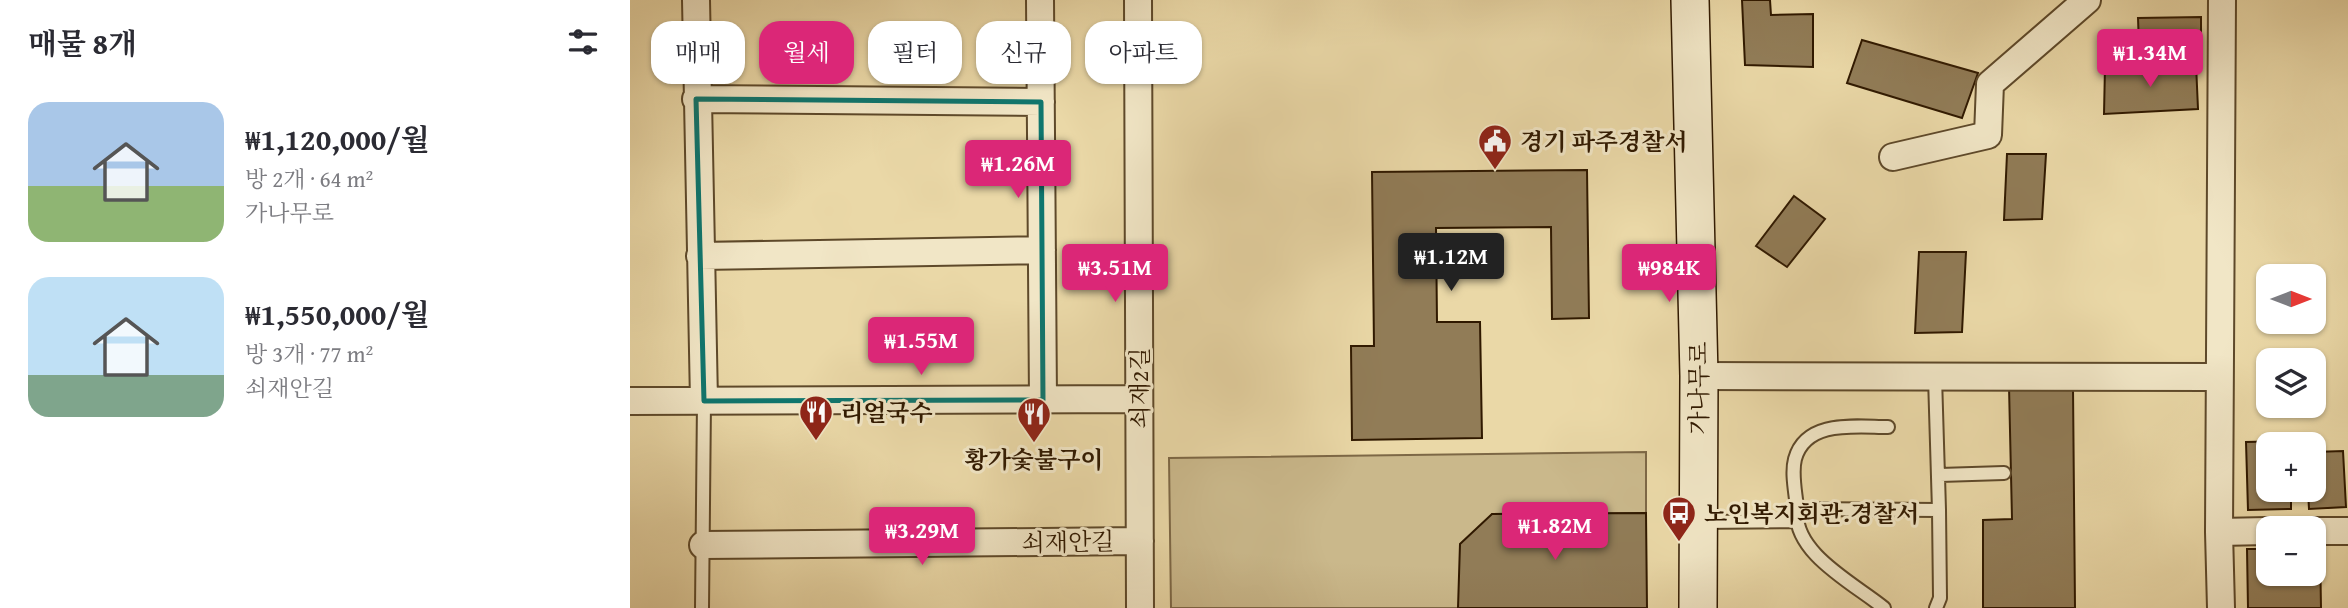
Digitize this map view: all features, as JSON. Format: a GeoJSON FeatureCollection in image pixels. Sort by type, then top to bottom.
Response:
{"type":"FeatureCollection","features":[{"type":"Feature","properties":{"kind":"street"},"geometry":{"type":"LineString","coordinates":[[696,0],[704,401]]}},
{"type":"Feature","properties":{"kind":"street"},"geometry":{"type":"LineString","coordinates":[[1040,0],[1043,400]]}},
{"type":"Feature","properties":{"kind":"street","name":"쇠재2길"},"geometry":{"type":"LineString","coordinates":[[1138,0],[1140,608]]}},
{"type":"Feature","properties":{"kind":"street","name":"가나무로"},"geometry":{"type":"LineString","coordinates":[[1690,0],[1699,376],[1698,608]]}},
{"type":"Feature","properties":{"kind":"street"},"geometry":{"type":"LineString","coordinates":[[1893,158],[1987,135],[1990,84],[2087,0]]}},
{"type":"Feature","properties":{"kind":"street"},"geometry":{"type":"LineString","coordinates":[[2221,608],[2219,377],[2222,0]]}},
{"type":"Feature","properties":{"kind":"street"},"geometry":{"type":"LineString","coordinates":[[696,99],[1041,102]]}},
{"type":"Feature","properties":{"kind":"street"},"geometry":{"type":"LineString","coordinates":[[700,256],[1042,250]]}},
{"type":"Feature","properties":{"kind":"street"},"geometry":{"type":"LineString","coordinates":[[1699,376],[2219,377]]}},
{"type":"Feature","properties":{"kind":"street"},"geometry":{"type":"LineString","coordinates":[[630,401],[1139,399]]}},
{"type":"Feature","properties":{"kind":"street"},"geometry":{"type":"LineString","coordinates":[[2219,532],[2256,531]]}},
{"type":"Feature","properties":{"kind":"street"},"geometry":{"type":"LineString","coordinates":[[2326,531],[2348,531]]}},
{"type":"Feature","properties":{"kind":"street","name":"쇠재안길"},"geometry":{"type":"LineString","coordinates":[[703,545],[1140,541]]}},
{"type":"Feature","properties":{"kind":"lane"},"geometry":{"type":"LineString","coordinates":[[1935,377],[1940,475],[1940,598],[1936,608]]}},
{"type":"Feature","properties":{"kind":"lane"},"geometry":{"type":"LineString","coordinates":[[702,608],[704,401]]}},
{"type":"Feature","properties":{"kind":"lane"},"geometry":{"type":"LineString","coordinates":[[1884,608],[1826,564],[1806,543],[1797,515],[1796,458],[1806,442],[1824,428],[1888,427]]}},
{"type":"Feature","properties":{"kind":"lane"},"geometry":{"type":"LineString","coordinates":[[1940,475],[2004,473]]}},
{"type":"Feature","properties":{"kind":"lane"},"geometry":{"type":"LineString","coordinates":[[1698,522],[1939,510]]}},
{"type":"Feature","properties":{"kind":"highlighted area"},"geometry":{"type":"Polygon","coordinates":[[[696,99],[1041,102],[1043,400],[704,401],[696,99]]]}},
{"type":"Feature","properties":{"kind":"shaded area"},"geometry":{"type":"Polygon","coordinates":[[[1646,452],[1646,513],[1492,514],[1458,608],[1171,608],[1169,458],[1646,452]]]}},
{"type":"Feature","properties":{"kind":"building"},"geometry":{"type":"Polygon","coordinates":[[[1742,0],[1770,0],[1771,15],[1813,14],[1813,67],[1745,65],[1742,0]]]}},
{"type":"Feature","properties":{"kind":"building"},"geometry":{"type":"Polygon","coordinates":[[[2201,17],[2201,51],[2176,54],[2176,44],[2139,46],[2138,18],[2201,17]]]}},
{"type":"Feature","properties":{"kind":"building"},"geometry":{"type":"Polygon","coordinates":[[[1862,40],[1978,73],[1962,118],[1847,83],[1862,40]]]}},
{"type":"Feature","properties":{"kind":"building"},"geometry":{"type":"Polygon","coordinates":[[[2196,64],[2198,109],[2104,114],[2105,67],[2196,64]]]}},
{"type":"Feature","properties":{"kind":"building"},"geometry":{"type":"Polygon","coordinates":[[[2007,154],[2046,154],[2042,219],[2004,220],[2007,154]]]}},
{"type":"Feature","properties":{"kind":"building"},"geometry":{"type":"Polygon","coordinates":[[[1587,170],[1589,318],[1552,319],[1551,227],[1436,228],[1437,322],[1480,322],[1482,438],[1352,440],[1351,346],[1374,346],[1372,172],[1587,170]]]}},
{"type":"Feature","properties":{"kind":"building"},"geometry":{"type":"Polygon","coordinates":[[[1794,196],[1825,219],[1787,267],[1756,246],[1794,196]]]}},
{"type":"Feature","properties":{"kind":"building"},"geometry":{"type":"Polygon","coordinates":[[[1919,252],[1966,252],[1962,332],[1915,333],[1919,252]]]}},
{"type":"Feature","properties":{"kind":"building"},"geometry":{"type":"Polygon","coordinates":[[[2009,386],[2073,388],[2075,608],[1983,608],[1983,520],[2012,519],[2009,386]]]}},
{"type":"Feature","properties":{"kind":"building"},"geometry":{"type":"Polygon","coordinates":[[[2246,442],[2256,442],[2256,502],[2291,502],[2291,509],[2248,510],[2246,442]]]}},
{"type":"Feature","properties":{"kind":"building"},"geometry":{"type":"Polygon","coordinates":[[[2343,451],[2346,507],[2309,509],[2309,502],[2326,502],[2326,452],[2343,451]]]}},
{"type":"Feature","properties":{"kind":"building"},"geometry":{"type":"Polygon","coordinates":[[[1646,513],[1647,608],[1458,608],[1460,544],[1492,514],[1646,513]]]}},
{"type":"Feature","properties":{"kind":"building"},"geometry":{"type":"Polygon","coordinates":[[[2247,549],[2256,549],[2256,586],[2321,586],[2321,608],[2248,608],[2247,549]]]}},
{"type":"Feature","properties":{"kind":"place","name":"경기 파주경찰서"},"geometry":{"type":"Point","coordinates":[1495,171]}},
{"type":"Feature","properties":{"kind":"place","name":"리얼국수"},"geometry":{"type":"Point","coordinates":[816,442]}},
{"type":"Feature","properties":{"kind":"place","name":"황가숯불구이"},"geometry":{"type":"Point","coordinates":[1034,444]}},
{"type":"Feature","properties":{"kind":"place","name":"노인복지회관.경찰서"},"geometry":{"type":"Point","coordinates":[1679,543]}}]}
